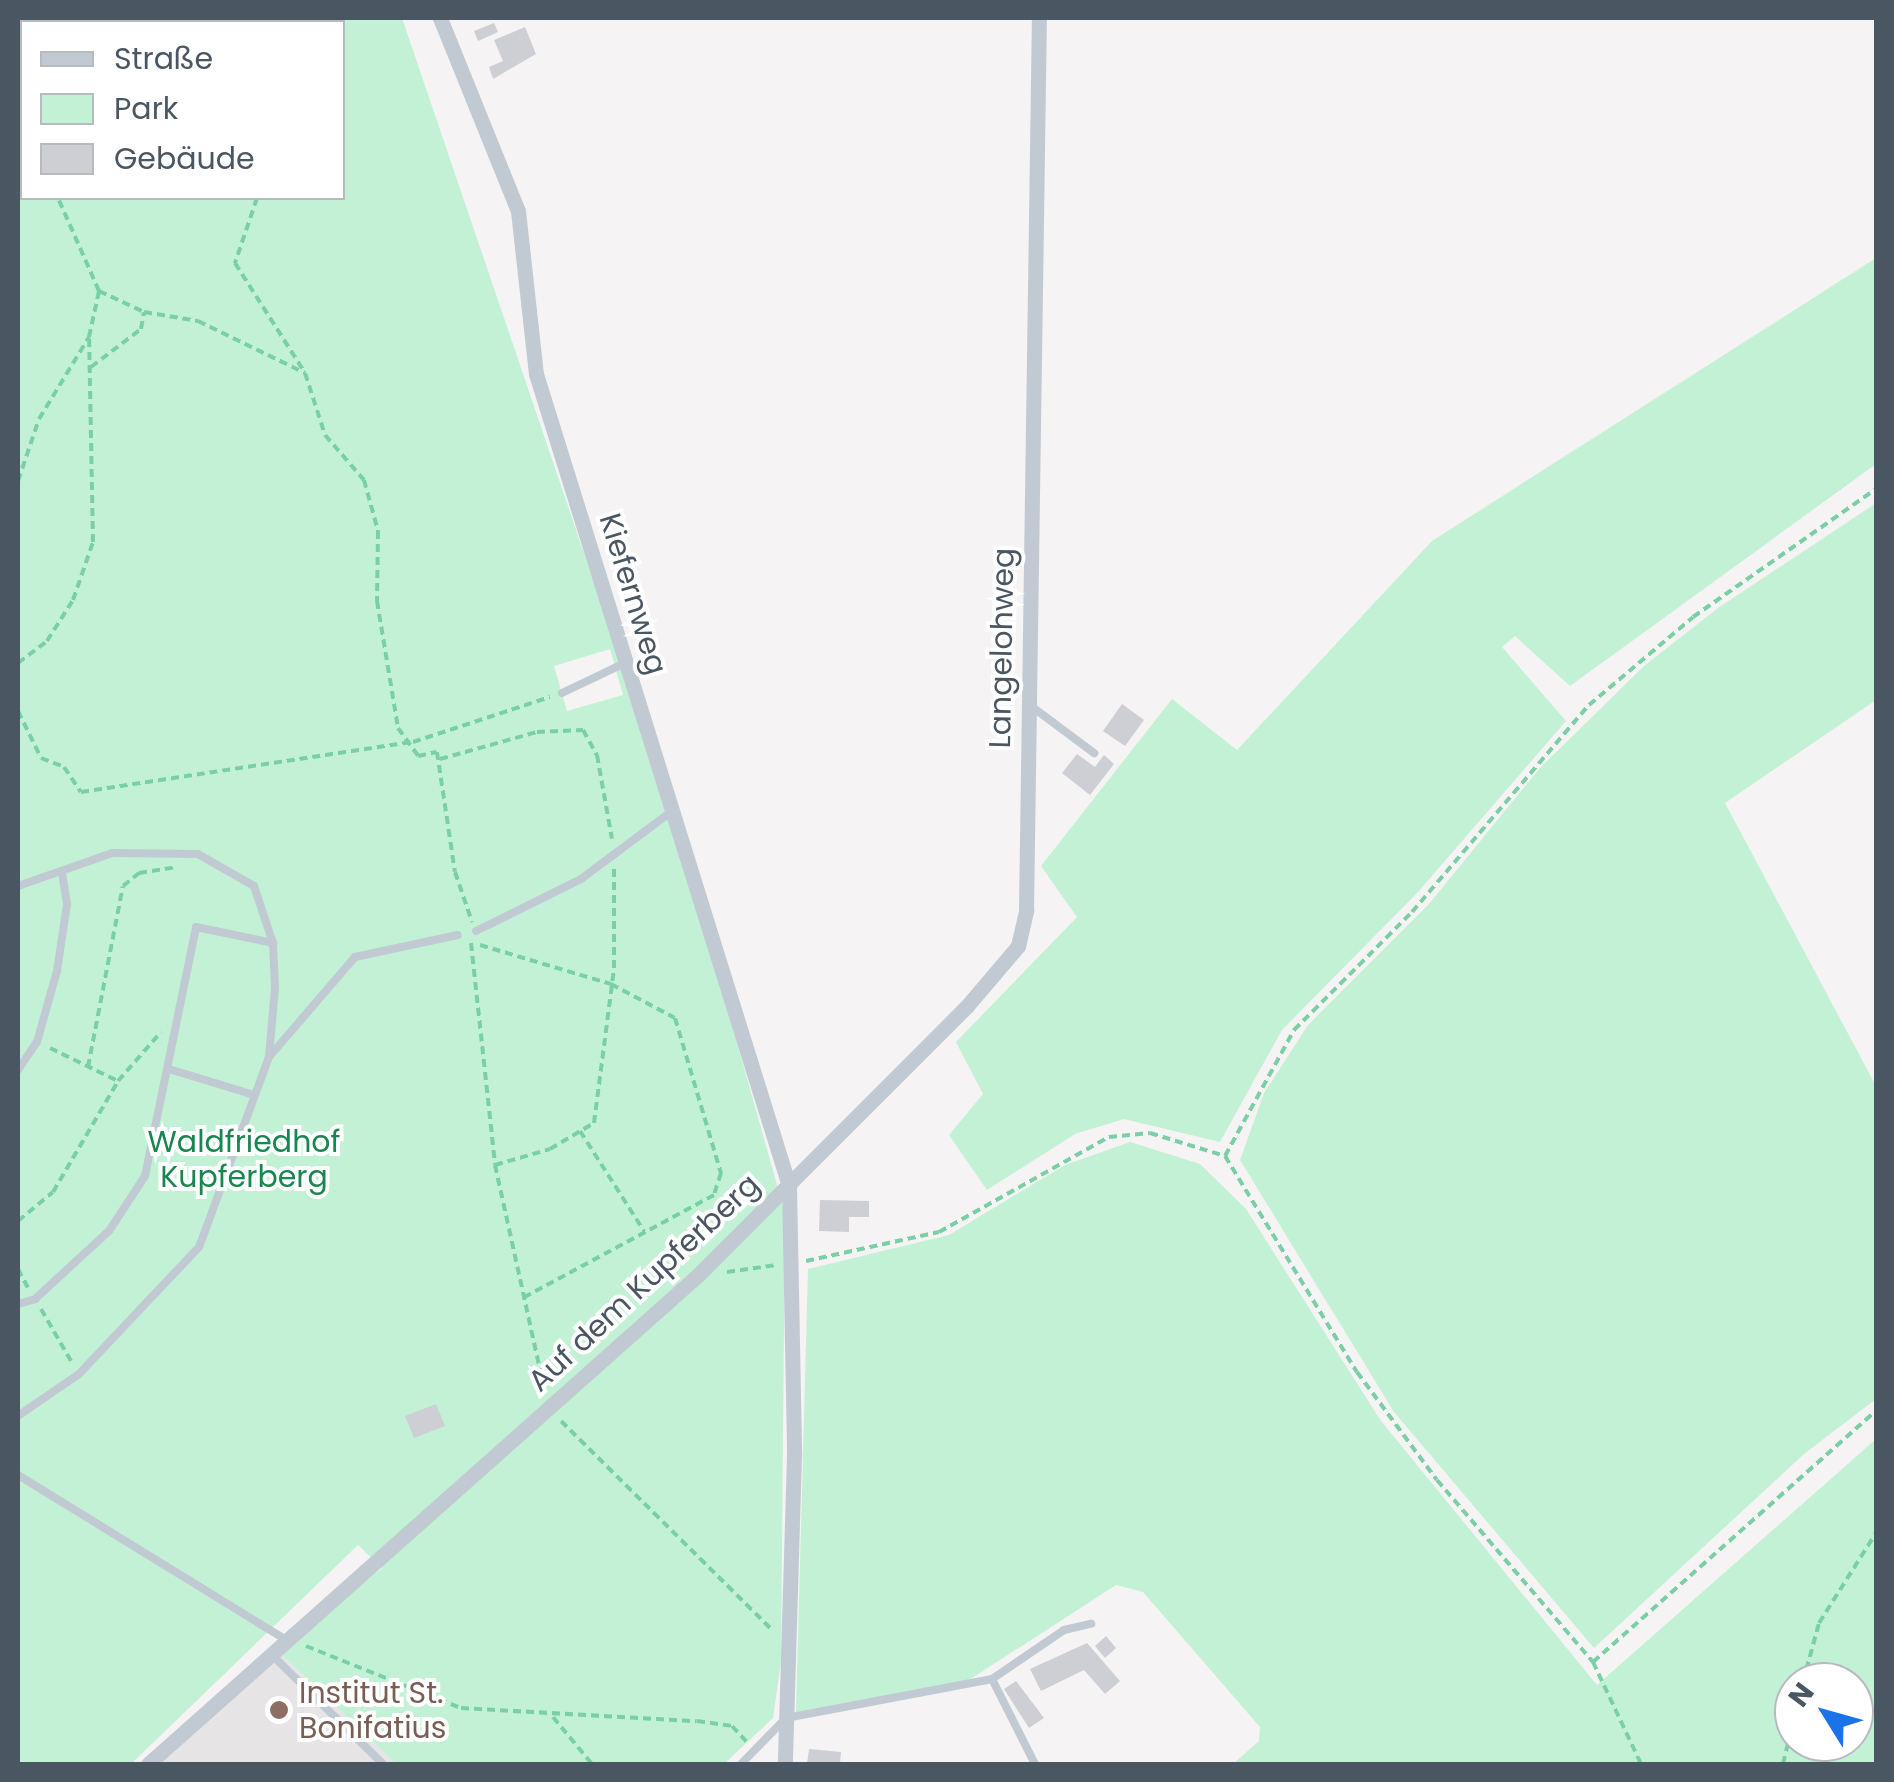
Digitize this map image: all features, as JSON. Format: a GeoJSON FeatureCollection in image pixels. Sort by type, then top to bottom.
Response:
{"type":"FeatureCollection","features":[{"type":"Feature","properties":{"kind":"street","name":"Kiefernweg"},"geometry":{"type":"LineString","coordinates":[[440,18],[518,211],[536,374],[789,1186]]}},
{"type":"Feature","properties":{"kind":"street","name":"Langelohweg"},"geometry":{"type":"LineString","coordinates":[[789,1186],[1018,946],[1026,910],[1040,18]]}},
{"type":"Feature","properties":{"kind":"street","name":"Auf dem Kupferberg"},"geometry":{"type":"LineString","coordinates":[[785,1764],[789,1646],[789,1186]]}},
{"type":"Feature","properties":{"kind":"street","name":"Auf dem Kupferberg"},"geometry":{"type":"LineString","coordinates":[[148,1764],[283,1638],[697,1276],[789,1186]]}},
{"type":"Feature","properties":{"kind":"lane"},"geometry":{"type":"LineString","coordinates":[[562,693],[626,662]]}},
{"type":"Feature","properties":{"kind":"lane"},"geometry":{"type":"LineString","coordinates":[[1028,703],[1094,753]]}},
{"type":"Feature","properties":{"kind":"lane"},"geometry":{"type":"LineString","coordinates":[[476,931],[581,879],[614,849],[672,812]]}},
{"type":"Feature","properties":{"kind":"lane"},"geometry":{"type":"LineString","coordinates":[[18,886],[112,853],[198,854],[254,886],[274,943],[269,1057],[200,1248],[79,1374],[18,1416]]}},
{"type":"Feature","properties":{"kind":"lane"},"geometry":{"type":"LineString","coordinates":[[18,1070],[37,1042],[57,972],[67,904],[62,872]]}},
{"type":"Feature","properties":{"kind":"lane"},"geometry":{"type":"LineString","coordinates":[[18,1304],[35,1299],[109,1230],[145,1176],[196,928],[274,943]]}},
{"type":"Feature","properties":{"kind":"lane"},"geometry":{"type":"LineString","coordinates":[[269,1057],[356,957],[458,935]]}},
{"type":"Feature","properties":{"kind":"lane"},"geometry":{"type":"LineString","coordinates":[[168,1069],[254,1095]]}},
{"type":"Feature","properties":{"kind":"lane"},"geometry":{"type":"LineString","coordinates":[[18,1475],[283,1638]]}},
{"type":"Feature","properties":{"kind":"lane"},"geometry":{"type":"LineString","coordinates":[[741,1764],[786,1718],[992,1679],[1064,1630],[1091,1624]]}},
{"type":"Feature","properties":{"kind":"lane"},"geometry":{"type":"LineString","coordinates":[[268,1652],[383,1764]]}},
{"type":"Feature","properties":{"kind":"lane"},"geometry":{"type":"LineString","coordinates":[[992,1679],[1035,1764]]}},
{"type":"Feature","properties":{"kind":"path"},"geometry":{"type":"LineString","coordinates":[[18,663],[46,641],[73,600],[92,542],[89,337],[98,291],[59,200]]}},
{"type":"Feature","properties":{"kind":"path"},"geometry":{"type":"LineString","coordinates":[[256,200],[235,262],[305,372],[325,434],[364,480],[378,531],[377,601],[398,728],[413,742],[418,756],[437,752],[454,872],[476,931]]}},
{"type":"Feature","properties":{"kind":"path"},"geometry":{"type":"LineString","coordinates":[[98,291],[144,312],[198,320],[305,372]]}},
{"type":"Feature","properties":{"kind":"path"},"geometry":{"type":"LineString","coordinates":[[91,367],[141,329],[144,312]]}},
{"type":"Feature","properties":{"kind":"path"},"geometry":{"type":"LineString","coordinates":[[18,481],[40,419],[89,337]]}},
{"type":"Feature","properties":{"kind":"path"},"geometry":{"type":"LineString","coordinates":[[1225,1156],[1294,1030],[1412,912],[1589,705],[1693,617],[1876,489]]}},
{"type":"Feature","properties":{"kind":"path"},"geometry":{"type":"LineString","coordinates":[[18,711],[41,758],[64,767],[80,792],[413,742],[562,693]]}},
{"type":"Feature","properties":{"kind":"path"},"geometry":{"type":"LineString","coordinates":[[439,760],[537,732],[583,730],[597,756],[614,849],[611,984],[594,1123],[495,1164]]}},
{"type":"Feature","properties":{"kind":"path"},"geometry":{"type":"LineString","coordinates":[[88,1067],[123,886],[139,873],[173,872],[179,853]]}},
{"type":"Feature","properties":{"kind":"path"},"geometry":{"type":"LineString","coordinates":[[458,935],[470,942],[611,984],[675,1018],[721,1172],[714,1194],[521,1299]]}},
{"type":"Feature","properties":{"kind":"path"},"geometry":{"type":"LineString","coordinates":[[470,942],[495,1164],[521,1299],[549,1408],[789,1646]]}},
{"type":"Feature","properties":{"kind":"path"},"geometry":{"type":"LineString","coordinates":[[18,1221],[53,1192],[118,1081],[156,1033],[175,1029]]}},
{"type":"Feature","properties":{"kind":"path"},"geometry":{"type":"LineString","coordinates":[[37,1042],[118,1081]]}},
{"type":"Feature","properties":{"kind":"path"},"geometry":{"type":"LineString","coordinates":[[580,1131],[644,1231]]}},
{"type":"Feature","properties":{"kind":"path"},"geometry":{"type":"LineString","coordinates":[[697,1276],[790,1264],[939,1232],[1109,1137],[1150,1133],[1225,1156],[1368,1387],[1593,1662],[1641,1764]]}},
{"type":"Feature","properties":{"kind":"path"},"geometry":{"type":"LineString","coordinates":[[18,1269],[79,1374]]}},
{"type":"Feature","properties":{"kind":"path"},"geometry":{"type":"LineString","coordinates":[[1593,1662],[1876,1410]]}},
{"type":"Feature","properties":{"kind":"path"},"geometry":{"type":"LineString","coordinates":[[1809,1662],[1819,1623],[1876,1534]]}},
{"type":"Feature","properties":{"kind":"path"},"geometry":{"type":"LineString","coordinates":[[283,1638],[461,1708],[732,1726],[756,1750]]}},
{"type":"Feature","properties":{"kind":"path"},"geometry":{"type":"LineString","coordinates":[[553,1717],[592,1764]]}},
{"type":"Feature","properties":{"kind":"shaded area","name":"Institut St. Bonifatius"},"geometry":{"type":"Polygon","coordinates":[[[282,1655],[396,1764],[158,1764],[282,1655]]]}},
{"type":"Feature","properties":{"kind":"green space","name":"Waldfriedhof Kupferberg"},"geometry":{"type":"Polygon","coordinates":[[[18,18],[402,18],[672,812],[785,1213],[781,1661],[773,1718],[724,1764],[396,1764],[277,1650],[382,1568],[358,1545],[131,1764],[18,1764],[18,18]],[[610,649],[554,666],[567,711],[623,695],[610,649]]]}},
{"type":"Feature","properties":{"kind":"green space"},"geometry":{"type":"Polygon","coordinates":[[[1876,258],[1876,464],[1570,686],[1515,636],[1502,647],[1566,721],[1418,892],[1282,1030],[1220,1142],[1124,1119],[1075,1134],[987,1190],[949,1135],[983,1094],[956,1042],[1077,917],[1041,866],[1172,699],[1237,750],[1432,541],[1876,258]]]}},
{"type":"Feature","properties":{"kind":"green space"},"geometry":{"type":"Polygon","coordinates":[[[1876,503],[1876,700],[1725,803],[1876,1086],[1876,1399],[1804,1454],[1594,1648],[1394,1412],[1240,1160],[1264,1093],[1308,1025],[1429,904],[1539,769],[1644,666],[1718,608],[1876,503]]]}},
{"type":"Feature","properties":{"kind":"green space"},"geometry":{"type":"Polygon","coordinates":[[[1130,1142],[1200,1164],[1246,1209],[1381,1421],[1597,1685],[1876,1439],[1876,1764],[1233,1764],[1259,1741],[1260,1727],[1143,1592],[1116,1585],[969,1680],[796,1712],[808,1269],[949,1235],[1065,1165],[1130,1142]]]}},
{"type":"Feature","properties":{"kind":"building"},"geometry":{"type":"Polygon","coordinates":[[[494,23],[498,32],[478,41],[474,31],[494,23]]]}},
{"type":"Feature","properties":{"kind":"building"},"geometry":{"type":"Polygon","coordinates":[[[525,27],[536,54],[493,79],[489,67],[503,61],[494,40],[525,27]]]}},
{"type":"Feature","properties":{"kind":"building"},"geometry":{"type":"Polygon","coordinates":[[[1122,704],[1144,720],[1125,746],[1103,731],[1122,704]]]}},
{"type":"Feature","properties":{"kind":"building"},"geometry":{"type":"Polygon","coordinates":[[[1077,754],[1095,767],[1104,755],[1114,764],[1090,795],[1062,773],[1077,754]]]}},
{"type":"Feature","properties":{"kind":"building"},"geometry":{"type":"Polygon","coordinates":[[[820,1200],[869,1201],[869,1217],[849,1217],[849,1232],[819,1231],[820,1200]]]}},
{"type":"Feature","properties":{"kind":"building"},"geometry":{"type":"Polygon","coordinates":[[[436,1404],[445,1426],[414,1438],[405,1416],[436,1404]]]}},
{"type":"Feature","properties":{"kind":"building"},"geometry":{"type":"Polygon","coordinates":[[[1106,1636],[1116,1648],[1105,1658],[1095,1646],[1106,1636]]]}},
{"type":"Feature","properties":{"kind":"building"},"geometry":{"type":"Polygon","coordinates":[[[1087,1643],[1120,1681],[1105,1694],[1084,1670],[1041,1691],[1030,1669],[1087,1643]]]}},
{"type":"Feature","properties":{"kind":"building"},"geometry":{"type":"Polygon","coordinates":[[[1016,1681],[1044,1718],[1029,1728],[1004,1689],[1016,1681]]]}},
{"type":"Feature","properties":{"kind":"building"},"geometry":{"type":"Polygon","coordinates":[[[809,1749],[841,1752],[840,1764],[807,1764],[809,1749]]]}},
{"type":"Feature","properties":{"kind":"place","name":"Institut St. Bonifatius"},"geometry":{"type":"Point","coordinates":[279,1710]}}]}
